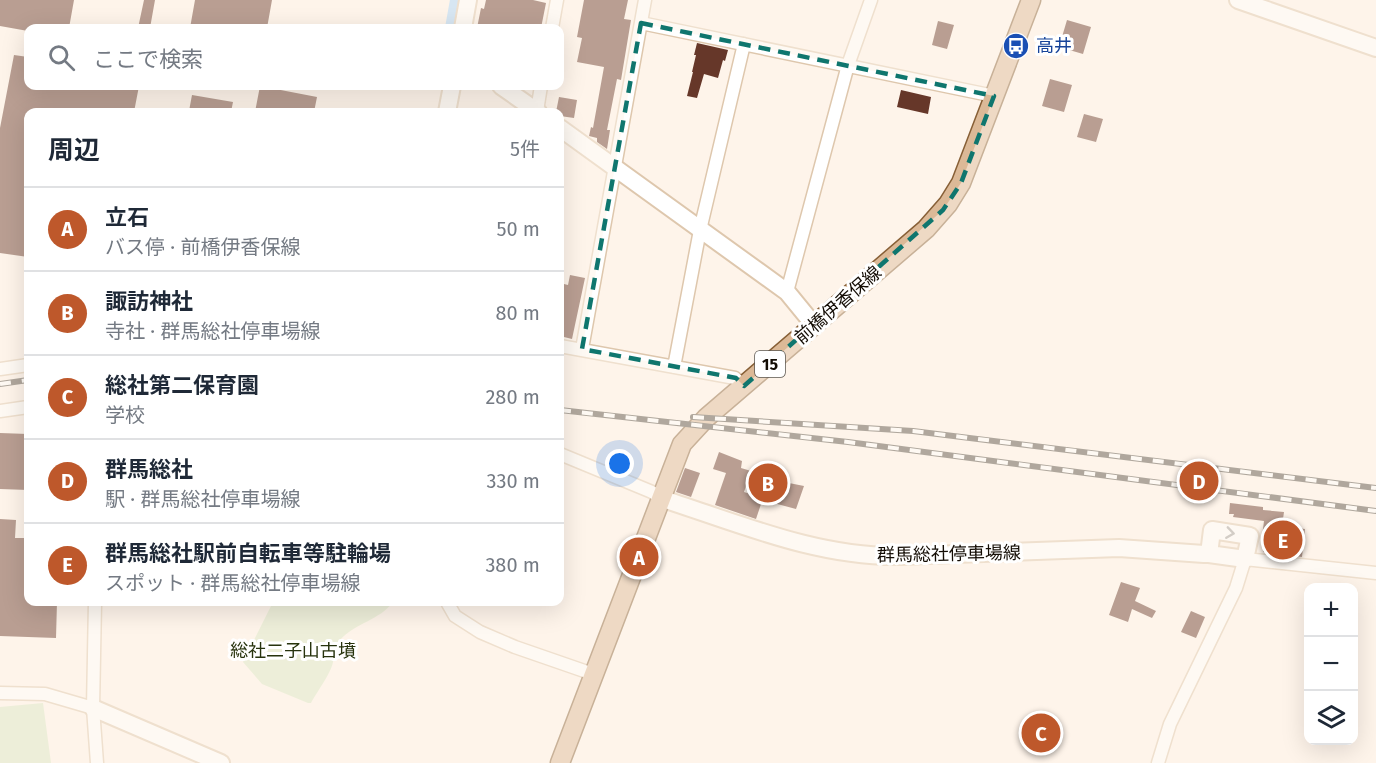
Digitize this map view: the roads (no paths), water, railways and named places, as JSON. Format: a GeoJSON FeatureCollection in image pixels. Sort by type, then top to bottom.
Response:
{"type":"FeatureCollection","features":[{"type":"Feature","properties":{"kind":"main road","name":"前橋伊香保線"},"geometry":{"type":"LineString","coordinates":[[560,763],[682,444],[697,426],[926,229],[948,204],[966,172],[1031,0]]}},
{"type":"Feature","properties":{"kind":"street"},"geometry":{"type":"LineString","coordinates":[[464,24],[468,0]]}},
{"type":"Feature","properties":{"kind":"street"},"geometry":{"type":"LineString","coordinates":[[553,24],[557,0]]}},
{"type":"Feature","properties":{"kind":"street"},"geometry":{"type":"LineString","coordinates":[[582,349],[645,0]]}},
{"type":"Feature","properties":{"kind":"street"},"geometry":{"type":"LineString","coordinates":[[787,292],[848,65],[871,0]]}},
{"type":"Feature","properties":{"kind":"street"},"geometry":{"type":"LineString","coordinates":[[1238,0],[1376,48]]}},
{"type":"Feature","properties":{"kind":"street"},"geometry":{"type":"LineString","coordinates":[[641,23],[994,96]]}},
{"type":"Feature","properties":{"kind":"street"},"geometry":{"type":"LineString","coordinates":[[674,367],[700,230],[744,44]]}},
{"type":"Feature","properties":{"kind":"street"},"geometry":{"type":"LineString","coordinates":[[448,108],[451,90]]}},
{"type":"Feature","properties":{"kind":"street"},"geometry":{"type":"LineString","coordinates":[[507,90],[532,108]]}},
{"type":"Feature","properties":{"kind":"street"},"geometry":{"type":"LineString","coordinates":[[538,108],[541,90]]}},
{"type":"Feature","properties":{"kind":"street"},"geometry":{"type":"LineString","coordinates":[[564,131],[787,292],[814,326]]}},
{"type":"Feature","properties":{"kind":"street"},"geometry":{"type":"LineString","coordinates":[[564,347],[735,378],[744,386]]}},
{"type":"Feature","properties":{"kind":"street"},"geometry":{"type":"LineString","coordinates":[[0,369],[24,366]]}},
{"type":"Feature","properties":{"kind":"street"},"geometry":{"type":"LineString","coordinates":[[0,411],[24,408]]}},
{"type":"Feature","properties":{"kind":"street"},"geometry":{"type":"LineString","coordinates":[[564,456],[652,492],[660,498]]}},
{"type":"Feature","properties":{"kind":"street","name":"群馬総社停車場線"},"geometry":{"type":"LineString","coordinates":[[660,498],[792,541],[853,554],[889,556],[1119,548],[1209,554],[1245,559]]}},
{"type":"Feature","properties":{"kind":"street"},"geometry":{"type":"LineString","coordinates":[[1158,763],[1170,724],[1236,588],[1250,536],[1212,530],[1209,554]]}},
{"type":"Feature","properties":{"kind":"street"},"geometry":{"type":"LineString","coordinates":[[1245,559],[1376,573]]}},
{"type":"Feature","properties":{"kind":"street"},"geometry":{"type":"LineString","coordinates":[[95,606],[93,708],[97,763]]}},
{"type":"Feature","properties":{"kind":"street"},"geometry":{"type":"LineString","coordinates":[[449,606],[454,616],[480,632],[515,647],[593,674]]}},
{"type":"Feature","properties":{"kind":"street"},"geometry":{"type":"LineString","coordinates":[[0,693],[45,694],[93,708],[221,763]]}},
{"type":"Feature","properties":{"kind":"waterway"},"geometry":{"type":"LineString","coordinates":[[452,24],[456,0]]}},
{"type":"Feature","properties":{"kind":"railway"},"geometry":{"type":"LineString","coordinates":[[0,384],[24,381]]}},
{"type":"Feature","properties":{"kind":"railway"},"geometry":{"type":"LineString","coordinates":[[564,410],[848,442],[1376,511]]}},
{"type":"Feature","properties":{"kind":"railway"},"geometry":{"type":"LineString","coordinates":[[693,417],[913,431],[1376,488]]}},
{"type":"Feature","properties":{"kind":"place","name":"高井"},"geometry":{"type":"Point","coordinates":[1016,46]}},
{"type":"Feature","properties":{"kind":"place","name":"群馬総社"},"geometry":{"type":"Point","coordinates":[1199,481]}},
{"type":"Feature","properties":{"kind":"place","name":"諏訪神社"},"geometry":{"type":"Point","coordinates":[768,483]}},
{"type":"Feature","properties":{"kind":"place","name":"群馬総社駅前自転車等駐輪場"},"geometry":{"type":"Point","coordinates":[1283,540]}},
{"type":"Feature","properties":{"kind":"place","name":"立石"},"geometry":{"type":"Point","coordinates":[639,557]}},
{"type":"Feature","properties":{"kind":"place","name":"総社第二保育園"},"geometry":{"type":"Point","coordinates":[1041,733]}},
{"type":"Feature","properties":{"kind":"park label","name":"総社二子山古墳"},"geometry":{"type":"Point","coordinates":[293,651]}}]}
